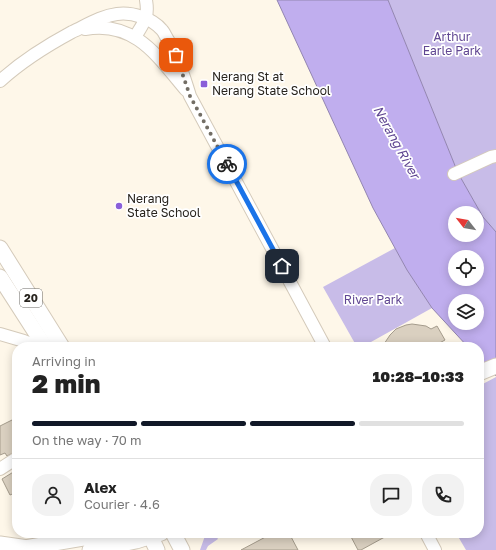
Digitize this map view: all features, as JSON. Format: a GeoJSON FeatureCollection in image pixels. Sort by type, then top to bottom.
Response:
{"type":"FeatureCollection","features":[{"type":"Feature","properties":{"kind":"main road","name":"20"},"geometry":{"type":"LineString","coordinates":[[0,248],[59,342]]}},
{"type":"Feature","properties":{"kind":"main road","name":"20"},"geometry":{"type":"LineString","coordinates":[[0,277],[42,342]]}},
{"type":"Feature","properties":{"kind":"main road"},"geometry":{"type":"LineString","coordinates":[[484,371],[496,366]]}},
{"type":"Feature","properties":{"kind":"main road"},"geometry":{"type":"LineString","coordinates":[[25,548],[84,538]]}},
{"type":"Feature","properties":{"kind":"main road"},"geometry":{"type":"LineString","coordinates":[[90,550],[154,538]]}},
{"type":"Feature","properties":{"kind":"main road"},"geometry":{"type":"LineString","coordinates":[[176,538],[182,550]]}},
{"type":"Feature","properties":{"kind":"main road"},"geometry":{"type":"LineString","coordinates":[[0,544],[48,550]]}},
{"type":"Feature","properties":{"kind":"street"},"geometry":{"type":"LineString","coordinates":[[135,37],[146,19],[148,10],[146,0]]}},
{"type":"Feature","properties":{"kind":"street"},"geometry":{"type":"LineString","coordinates":[[0,82],[15,67],[29,57],[63,37],[90,23],[108,16],[119,14],[134,15],[146,19],[161,29],[176,55],[190,96],[322,342]]}},
{"type":"Feature","properties":{"kind":"street"},"geometry":{"type":"LineString","coordinates":[[63,37],[86,29],[101,28],[115,29],[135,37],[148,46],[190,96]]}},
{"type":"Feature","properties":{"kind":"street"},"geometry":{"type":"LineString","coordinates":[[454,174],[496,156]]}},
{"type":"Feature","properties":{"kind":"street"},"geometry":{"type":"LineString","coordinates":[[1,333],[26,342]]}},
{"type":"Feature","properties":{"kind":"street"},"geometry":{"type":"LineString","coordinates":[[0,469],[12,461]]}},
{"type":"Feature","properties":{"kind":"street"},"geometry":{"type":"LineString","coordinates":[[429,538],[435,550]]}},
{"type":"Feature","properties":{"kind":"green space","name":"Arthur Earle Park"},"geometry":{"type":"Polygon","coordinates":[[[388,0],[496,0],[496,232],[484,218],[484,206],[477,206],[458,173],[388,0]]]}},
{"type":"Feature","properties":{"kind":"green space","name":"River Park"},"geometry":{"type":"Polygon","coordinates":[[[395,248],[407,270],[432,308],[371,342],[354,342],[323,287],[395,248]]]}},
{"type":"Feature","properties":{"kind":"green space"},"geometry":{"type":"Polygon","coordinates":[[[496,377],[496,550],[466,550],[459,538],[484,538],[484,383],[496,377]]]}},
{"type":"Feature","properties":{"kind":"green space"},"geometry":{"type":"Polygon","coordinates":[[[204,538],[218,539],[208,546],[206,550],[200,550],[204,538]]]}},
{"type":"Feature","properties":{"kind":"water","name":"Nerang River"},"geometry":{"type":"Polygon","coordinates":[[[277,0],[388,0],[458,173],[477,206],[448,206],[448,242],[484,242],[484,218],[496,232],[496,376],[484,363],[484,342],[463,342],[452,330],[484,330],[484,294],[448,294],[448,325],[432,308],[407,270],[373,208],[277,0]]]}},
{"type":"Feature","properties":{"kind":"building"},"geometry":{"type":"Polygon","coordinates":[[[412,324],[426,326],[431,329],[437,326],[445,340],[441,342],[385,342],[396,329],[412,324]]]}},
{"type":"Feature","properties":{"kind":"building"},"geometry":{"type":"Polygon","coordinates":[[[12,420],[12,454],[7,456],[5,453],[0,455],[0,426],[12,420]]]}},
{"type":"Feature","properties":{"kind":"building"},"geometry":{"type":"Polygon","coordinates":[[[12,473],[12,494],[10,495],[2,479],[12,473]]]}},
{"type":"Feature","properties":{"kind":"building"},"geometry":{"type":"Polygon","coordinates":[[[264,538],[292,538],[298,550],[241,550],[264,538]]]}},
{"type":"Feature","properties":{"kind":"building"},"geometry":{"type":"Polygon","coordinates":[[[352,538],[383,538],[361,550],[358,550],[352,538]]]}},
{"type":"Feature","properties":{"kind":"way so far"},"geometry":{"type":"LineString","coordinates":[[176,55],[190,96],[227,164]]}},
{"type":"Feature","properties":{"kind":"place","name":"Nerang St at Nerang State School"},"geometry":{"type":"Point","coordinates":[204,84]}},
{"type":"Feature","properties":{"kind":"place","name":"Nerang State School"},"geometry":{"type":"Point","coordinates":[119,206]}},
{"type":"Feature","properties":{"kind":"route"},"geometry":{"type":"LineString","coordinates":[[227,164],[282,266]]}}]}
